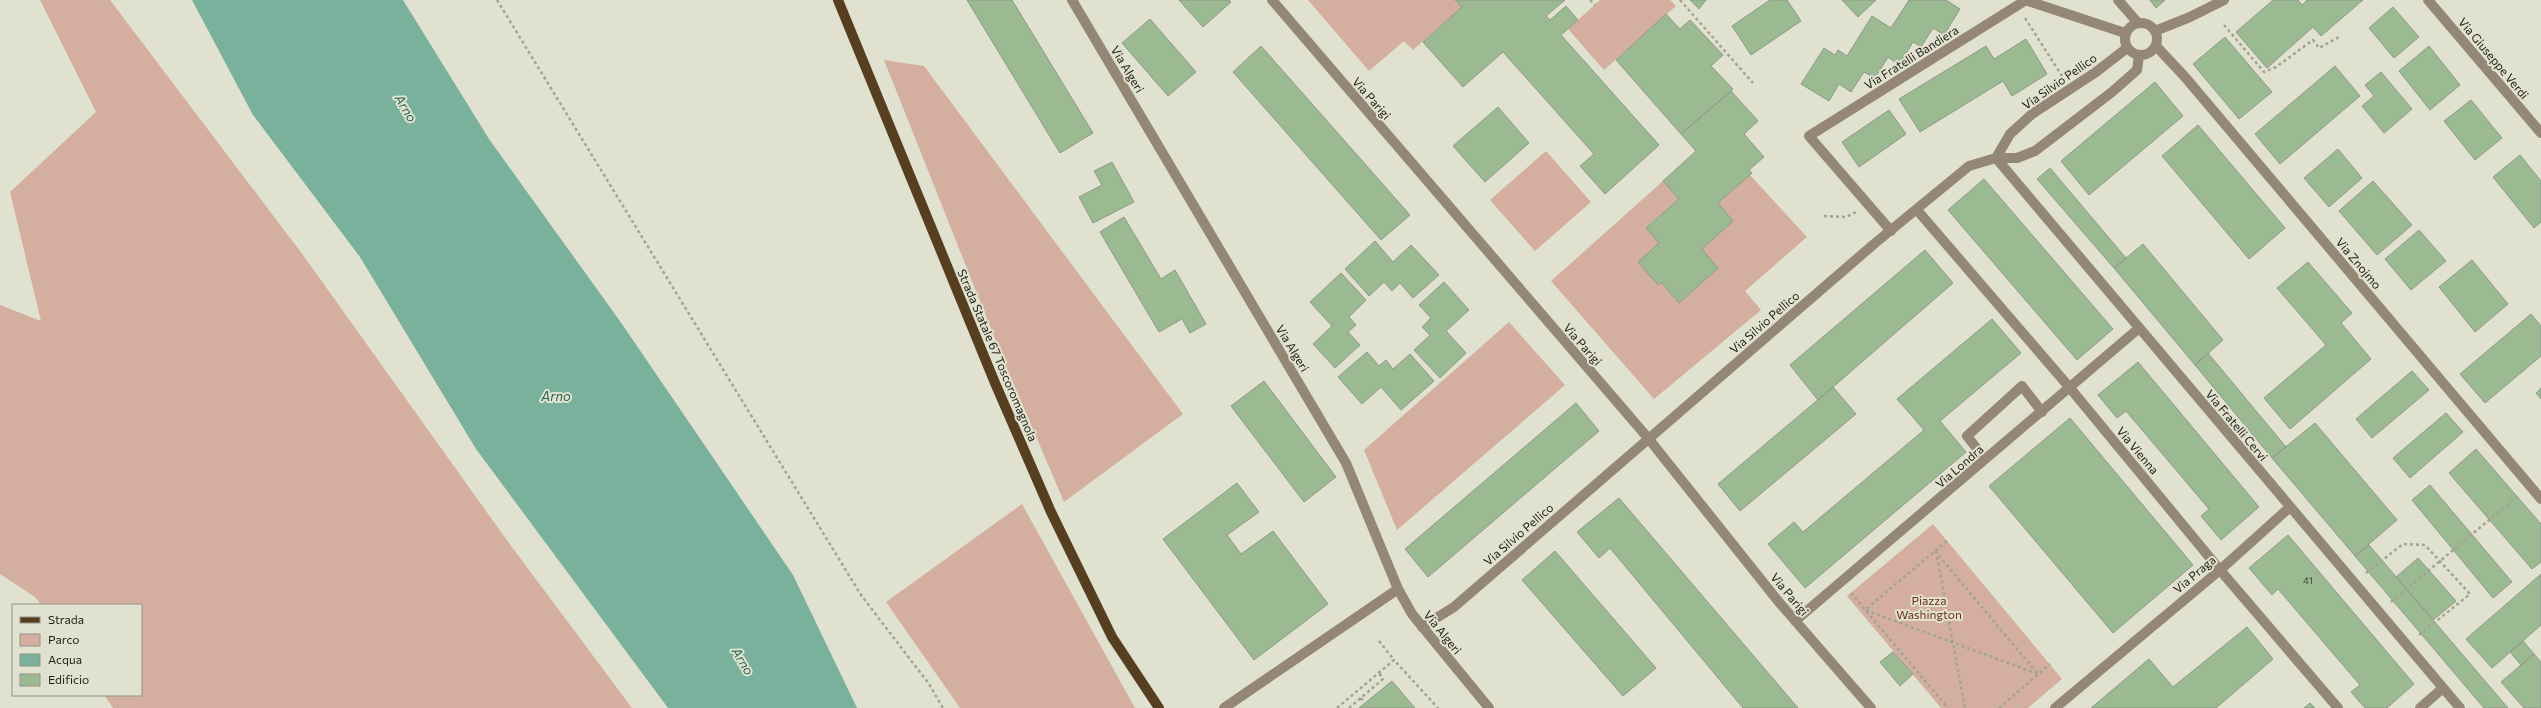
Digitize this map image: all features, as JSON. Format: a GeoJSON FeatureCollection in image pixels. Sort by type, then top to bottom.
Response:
{"type":"FeatureCollection","features":[{"type":"Feature","properties":{"kind":"main road","name":"Strada Statale 67 Toscoromagnola"},"geometry":{"type":"LineString","coordinates":[[838,0],[989,369],[1051,512],[1112,637],[1159,708]]}},
{"type":"Feature","properties":{"kind":"street","name":"Via Algeri"},"geometry":{"type":"LineString","coordinates":[[1072,0],[1346,463],[1398,589],[1412,614],[1489,708]]}},
{"type":"Feature","properties":{"kind":"street","name":"Via Parigi"},"geometry":{"type":"LineString","coordinates":[[1272,0],[1648,438],[1795,621],[1868,707]]}},
{"type":"Feature","properties":{"kind":"street"},"geometry":{"type":"LineString","coordinates":[[2025,0],[2125,33]]}},
{"type":"Feature","properties":{"kind":"street","name":"Via Fratelli Bandiera"},"geometry":{"type":"LineString","coordinates":[[1891,231],[1809,136],[2025,0]]}},
{"type":"Feature","properties":{"kind":"street"},"geometry":{"type":"LineString","coordinates":[[2118,0],[2138,23]]}},
{"type":"Feature","properties":{"kind":"street"},"geometry":{"type":"LineString","coordinates":[[2155,31],[2190,17],[2224,0]]}},
{"type":"Feature","properties":{"kind":"street","name":"Via Giuseppe Verdi"},"geometry":{"type":"LineString","coordinates":[[2428,0],[2541,133]]}},
{"type":"Feature","properties":{"kind":"street"},"geometry":{"type":"LineString","coordinates":[[2138,23],[2146,24],[2155,31],[2157,41],[2156,46],[2148,54],[2139,56],[2127,48],[2124,40],[2125,33],[2130,26],[2138,23]]}},
{"type":"Feature","properties":{"kind":"street","name":"Via Znojmo"},"geometry":{"type":"LineString","coordinates":[[2156,46],[2185,77],[2541,499]]}},
{"type":"Feature","properties":{"kind":"street","name":"Via Silvio Pellico"},"geometry":{"type":"LineString","coordinates":[[1422,627],[1454,607],[1648,438],[1969,166],[1996,158],[2010,134],[2032,114],[2096,72],[2127,48]]}},
{"type":"Feature","properties":{"kind":"street"},"geometry":{"type":"LineString","coordinates":[[1996,158],[2017,158],[2035,151],[2137,70],[2139,56]]}},
{"type":"Feature","properties":{"kind":"street","name":"Via Fratelli Cervi"},"geometry":{"type":"LineString","coordinates":[[1996,158],[2138,329],[2460,708]]}},
{"type":"Feature","properties":{"kind":"street","name":"Via Vienna"},"geometry":{"type":"LineString","coordinates":[[1917,210],[2070,388],[2220,570],[2338,708]]}},
{"type":"Feature","properties":{"kind":"street","name":"Via Londra"},"geometry":{"type":"LineString","coordinates":[[1795,621],[1961,482],[2138,329]]}},
{"type":"Feature","properties":{"kind":"street"},"geometry":{"type":"LineString","coordinates":[[1986,459],[1966,436],[2022,386],[2042,412]]}},
{"type":"Feature","properties":{"kind":"street","name":"Via Praga"},"geometry":{"type":"LineString","coordinates":[[2054,708],[2220,570],[2290,508]]}},
{"type":"Feature","properties":{"kind":"street"},"geometry":{"type":"LineString","coordinates":[[1224,708],[1398,589]]}},
{"type":"Feature","properties":{"kind":"street"},"geometry":{"type":"LineString","coordinates":[[2420,708],[2443,688]]}},
{"type":"Feature","properties":{"kind":"path"},"geometry":{"type":"LineString","coordinates":[[497,0],[861,595],[928,684],[944,708]]}},
{"type":"Feature","properties":{"kind":"path"},"geometry":{"type":"LineString","coordinates":[[1590,0],[1595,5]]}},
{"type":"Feature","properties":{"kind":"path"},"geometry":{"type":"LineString","coordinates":[[1680,0],[1753,83]]}},
{"type":"Feature","properties":{"kind":"path"},"geometry":{"type":"LineString","coordinates":[[2023,15],[2062,77]]}},
{"type":"Feature","properties":{"kind":"path"},"geometry":{"type":"LineString","coordinates":[[2224,25],[2264,72],[2276,67],[2313,40],[2319,48],[2341,36]]}},
{"type":"Feature","properties":{"kind":"path"},"geometry":{"type":"LineString","coordinates":[[1824,216],[1846,217],[1858,211]]}},
{"type":"Feature","properties":{"kind":"path"},"geometry":{"type":"LineString","coordinates":[[2391,602],[2440,559],[2520,493]]}},
{"type":"Feature","properties":{"kind":"path"},"geometry":{"type":"LineString","coordinates":[[1865,610],[1947,541]]}},
{"type":"Feature","properties":{"kind":"path"},"geometry":{"type":"LineString","coordinates":[[2366,573],[2403,544],[2425,545],[2440,559],[2470,594],[2418,637]]}},
{"type":"Feature","properties":{"kind":"path"},"geometry":{"type":"LineString","coordinates":[[1935,551],[1965,708]]}},
{"type":"Feature","properties":{"kind":"path"},"geometry":{"type":"LineString","coordinates":[[1935,551],[2038,674]]}},
{"type":"Feature","properties":{"kind":"path"},"geometry":{"type":"LineString","coordinates":[[1850,593],[1948,708]]}},
{"type":"Feature","properties":{"kind":"path"},"geometry":{"type":"LineString","coordinates":[[1865,610],[2038,674]]}},
{"type":"Feature","properties":{"kind":"path"},"geometry":{"type":"LineString","coordinates":[[1379,641],[1394,660],[1438,708]]}},
{"type":"Feature","properties":{"kind":"path"},"geometry":{"type":"LineString","coordinates":[[1337,708],[1394,660]]}},
{"type":"Feature","properties":{"kind":"path"},"geometry":{"type":"LineString","coordinates":[[1999,708],[2050,664]]}},
{"type":"Feature","properties":{"kind":"path"},"geometry":{"type":"LineString","coordinates":[[1349,708],[1383,679],[1379,673]]}},
{"type":"Feature","properties":{"kind":"path"},"geometry":{"type":"LineString","coordinates":[[1361,698],[1365,703]]}},
{"type":"Feature","properties":{"kind":"green space"},"geometry":{"type":"Polygon","coordinates":[[[40,0],[110,0],[303,255],[506,539],[632,708],[113,708],[105,696],[142,696],[142,604],[40,604],[35,597],[0,574],[0,305],[41,321],[10,192],[96,112],[40,0]]]}},
{"type":"Feature","properties":{"kind":"green space"},"geometry":{"type":"Polygon","coordinates":[[[1308,0],[1455,0],[1462,7],[1413,50],[1404,41],[1369,71],[1308,0]]]}},
{"type":"Feature","properties":{"kind":"green space"},"geometry":{"type":"Polygon","coordinates":[[[1600,0],[1670,0],[1676,6],[1604,70],[1568,29],[1600,0]]]}},
{"type":"Feature","properties":{"kind":"green space"},"geometry":{"type":"Polygon","coordinates":[[[884,60],[924,66],[1183,414],[1064,502],[1003,359],[884,60]]]}},
{"type":"Feature","properties":{"kind":"green space"},"geometry":{"type":"Polygon","coordinates":[[[1546,151],[1591,202],[1535,251],[1490,200],[1546,151]]]}},
{"type":"Feature","properties":{"kind":"green space"},"geometry":{"type":"Polygon","coordinates":[[[1750,175],[1807,237],[1745,291],[1761,310],[1654,399],[1551,281],[1663,181],[1679,199],[1646,227],[1659,243],[1638,262],[1658,284],[1661,282],[1679,303],[1718,268],[1702,249],[1733,221],[1718,203],[1750,175]]]}},
{"type":"Feature","properties":{"kind":"green space"},"geometry":{"type":"Polygon","coordinates":[[[1509,322],[1565,385],[1397,530],[1364,450],[1509,322]]]}},
{"type":"Feature","properties":{"kind":"green space"},"geometry":{"type":"Polygon","coordinates":[[[1022,504],[1135,708],[960,708],[886,602],[1022,504]]]}},
{"type":"Feature","properties":{"kind":"green space","name":"Piazza Washington"},"geometry":{"type":"Polygon","coordinates":[[[1933,524],[2062,679],[2028,708],[1941,708],[1847,596],[1933,524]]]}},
{"type":"Feature","properties":{"kind":"water","name":"Arno"},"geometry":{"type":"Polygon","coordinates":[[[192,0],[403,0],[489,139],[622,324],[793,575],[857,708],[668,708],[476,449],[360,257],[253,115],[192,0]]]}},
{"type":"Feature","properties":{"kind":"building"},"geometry":{"type":"Polygon","coordinates":[[[967,0],[1012,0],[1093,133],[1060,153],[967,0]]]}},
{"type":"Feature","properties":{"kind":"building"},"geometry":{"type":"Polygon","coordinates":[[[1179,0],[1229,0],[1231,2],[1203,27],[1179,0]]]}},
{"type":"Feature","properties":{"kind":"building"},"geometry":{"type":"Polygon","coordinates":[[[1455,0],[1565,0],[1546,16],[1550,20],[1566,6],[1578,20],[1561,35],[1659,145],[1605,194],[1580,166],[1594,154],[1503,52],[1463,87],[1423,42],[1462,7],[1455,0]]]}},
{"type":"Feature","properties":{"kind":"building"},"geometry":{"type":"Polygon","coordinates":[[[1690,0],[1706,0],[1699,9],[1690,0]]]}},
{"type":"Feature","properties":{"kind":"building"},"geometry":{"type":"Polygon","coordinates":[[[1770,0],[1787,0],[1801,21],[1751,55],[1732,26],[1770,0]]]}},
{"type":"Feature","properties":{"kind":"building"},"geometry":{"type":"Polygon","coordinates":[[[1842,0],[1876,0],[1858,17],[1842,0]]]}},
{"type":"Feature","properties":{"kind":"building"},"geometry":{"type":"Polygon","coordinates":[[[1909,0],[1946,0],[1960,9],[1944,35],[1933,28],[1921,47],[1913,42],[1899,65],[1888,57],[1875,78],[1864,72],[1851,92],[1839,84],[1829,101],[1801,84],[1824,48],[1835,55],[1838,50],[1847,56],[1872,16],[1891,28],[1909,0]]]}},
{"type":"Feature","properties":{"kind":"building"},"geometry":{"type":"Polygon","coordinates":[[[2150,0],[2165,0],[2156,8],[2150,0]]]}},
{"type":"Feature","properties":{"kind":"building"},"geometry":{"type":"Polygon","coordinates":[[[2273,0],[2298,0],[2302,5],[2307,0],[2363,0],[2321,36],[2313,27],[2267,68],[2236,32],[2273,0]]]}},
{"type":"Feature","properties":{"kind":"building"},"geometry":{"type":"Polygon","coordinates":[[[2393,7],[2419,37],[2394,58],[2369,28],[2393,7]]]}},
{"type":"Feature","properties":{"kind":"building"},"geometry":{"type":"Polygon","coordinates":[[[1666,14],[1680,29],[1690,20],[1723,55],[1711,66],[1733,89],[1681,134],[1616,60],[1666,14]]]}},
{"type":"Feature","properties":{"kind":"building"},"geometry":{"type":"Polygon","coordinates":[[[1150,19],[1196,72],[1168,96],[1122,43],[1150,19]]]}},
{"type":"Feature","properties":{"kind":"building"},"geometry":{"type":"Polygon","coordinates":[[[2225,37],[2272,92],[2239,119],[2193,64],[2225,37]]]}},
{"type":"Feature","properties":{"kind":"building"},"geometry":{"type":"Polygon","coordinates":[[[2026,39],[2047,74],[2012,96],[2003,81],[1920,132],[1899,99],[1986,46],[1994,59],[2026,39]]]}},
{"type":"Feature","properties":{"kind":"building"},"geometry":{"type":"Polygon","coordinates":[[[1261,46],[1410,215],[1381,240],[1233,72],[1261,46]]]}},
{"type":"Feature","properties":{"kind":"building"},"geometry":{"type":"Polygon","coordinates":[[[2429,46],[2460,85],[2430,110],[2399,71],[2429,46]]]}},
{"type":"Feature","properties":{"kind":"building"},"geometry":{"type":"Polygon","coordinates":[[[2335,66],[2360,96],[2280,164],[2255,134],[2335,66]]]}},
{"type":"Feature","properties":{"kind":"building"},"geometry":{"type":"Polygon","coordinates":[[[2381,72],[2412,109],[2384,133],[2362,106],[2374,96],[2365,85],[2381,72]]]}},
{"type":"Feature","properties":{"kind":"building"},"geometry":{"type":"Polygon","coordinates":[[[2155,82],[2183,116],[2089,195],[2061,161],[2155,82]]]}},
{"type":"Feature","properties":{"kind":"building"},"geometry":{"type":"Polygon","coordinates":[[[1731,91],[1758,121],[1744,134],[1764,157],[1749,170],[1752,173],[1718,203],[1733,221],[1702,249],[1718,268],[1679,303],[1661,282],[1658,285],[1638,262],[1659,243],[1646,228],[1679,199],[1663,181],[1696,151],[1681,134],[1731,91]]]}},
{"type":"Feature","properties":{"kind":"building"},"geometry":{"type":"Polygon","coordinates":[[[2471,100],[2502,138],[2475,160],[2444,121],[2471,100]]]}},
{"type":"Feature","properties":{"kind":"building"},"geometry":{"type":"Polygon","coordinates":[[[1498,107],[1529,143],[1485,182],[1453,146],[1498,107]]]}},
{"type":"Feature","properties":{"kind":"building"},"geometry":{"type":"Polygon","coordinates":[[[1889,110],[1906,134],[1859,167],[1842,142],[1889,110]]]}},
{"type":"Feature","properties":{"kind":"building"},"geometry":{"type":"Polygon","coordinates":[[[2198,125],[2285,228],[2249,259],[2162,156],[2198,125]]]}},
{"type":"Feature","properties":{"kind":"building"},"geometry":{"type":"Polygon","coordinates":[[[2338,149],[2362,178],[2329,207],[2304,178],[2338,149]]]}},
{"type":"Feature","properties":{"kind":"building"},"geometry":{"type":"Polygon","coordinates":[[[2520,155],[2541,181],[2541,222],[2534,228],[2493,177],[2520,155]]]}},
{"type":"Feature","properties":{"kind":"building"},"geometry":{"type":"Polygon","coordinates":[[[1112,162],[1134,202],[1093,223],[1079,197],[1102,185],[1094,171],[1112,162]]]}},
{"type":"Feature","properties":{"kind":"building"},"geometry":{"type":"Polygon","coordinates":[[[2050,168],[2126,258],[2114,268],[2037,179],[2050,168]]]}},
{"type":"Feature","properties":{"kind":"building"},"geometry":{"type":"Polygon","coordinates":[[[1984,179],[2113,329],[2077,360],[1948,210],[1984,179]]]}},
{"type":"Feature","properties":{"kind":"building"},"geometry":{"type":"Polygon","coordinates":[[[2373,181],[2412,225],[2377,255],[2339,211],[2373,181]]]}},
{"type":"Feature","properties":{"kind":"building"},"geometry":{"type":"Polygon","coordinates":[[[1124,217],[1161,279],[1175,270],[1206,324],[1190,333],[1182,319],[1159,332],[1100,232],[1124,217]]]}},
{"type":"Feature","properties":{"kind":"building"},"geometry":{"type":"Polygon","coordinates":[[[2419,230],[2446,261],[2411,290],[2385,259],[2419,230]]]}},
{"type":"Feature","properties":{"kind":"building"},"geometry":{"type":"Polygon","coordinates":[[[1375,241],[1393,262],[1411,245],[1439,275],[1413,298],[1400,283],[1392,291],[1384,282],[1369,296],[1345,269],[1375,241]]]}},
{"type":"Feature","properties":{"kind":"building"},"geometry":{"type":"Polygon","coordinates":[[[2143,244],[2223,340],[2195,365],[2114,268],[2143,244]]]}},
{"type":"Feature","properties":{"kind":"building"},"geometry":{"type":"Polygon","coordinates":[[[1925,250],[1953,283],[1818,400],[1790,365],[1925,250]]]}},
{"type":"Feature","properties":{"kind":"building"},"geometry":{"type":"Polygon","coordinates":[[[2472,260],[2508,304],[2475,332],[2439,287],[2472,260]]]}},
{"type":"Feature","properties":{"kind":"building"},"geometry":{"type":"Polygon","coordinates":[[[2308,262],[2352,313],[2341,323],[2371,359],[2290,429],[2264,398],[2326,345],[2277,288],[2308,262]]]}},
{"type":"Feature","properties":{"kind":"building"},"geometry":{"type":"Polygon","coordinates":[[[1341,273],[1366,300],[1349,317],[1356,325],[1348,332],[1360,345],[1335,368],[1313,344],[1332,326],[1310,302],[1341,273]]]}},
{"type":"Feature","properties":{"kind":"building"},"geometry":{"type":"Polygon","coordinates":[[[1444,282],[1469,310],[1446,331],[1466,353],[1440,378],[1414,350],[1430,335],[1422,327],[1431,318],[1419,305],[1444,282]]]}},
{"type":"Feature","properties":{"kind":"building"},"geometry":{"type":"Polygon","coordinates":[[[2531,314],[2541,326],[2541,356],[2485,403],[2460,374],[2531,314]]]}},
{"type":"Feature","properties":{"kind":"building"},"geometry":{"type":"Polygon","coordinates":[[[1992,319],[2021,353],[1940,421],[1966,452],[1805,588],[1768,544],[1794,522],[1803,532],[1924,430],[1897,399],[1992,319]]]}},
{"type":"Feature","properties":{"kind":"building"},"geometry":{"type":"Polygon","coordinates":[[[1367,352],[1379,366],[1386,360],[1393,369],[1410,354],[1434,381],[1401,410],[1381,387],[1362,404],[1338,377],[1367,352]]]}},
{"type":"Feature","properties":{"kind":"building"},"geometry":{"type":"Polygon","coordinates":[[[2208,353],[2286,447],[2272,458],[2195,365],[2208,353]]]}},
{"type":"Feature","properties":{"kind":"building"},"geometry":{"type":"Polygon","coordinates":[[[2138,362],[2259,507],[2221,540],[2201,516],[2209,509],[2126,411],[2117,418],[2098,395],[2138,362]]]}},
{"type":"Feature","properties":{"kind":"building"},"geometry":{"type":"Polygon","coordinates":[[[2412,371],[2429,390],[2372,438],[2356,419],[2412,371]]]}},
{"type":"Feature","properties":{"kind":"building"},"geometry":{"type":"Polygon","coordinates":[[[1264,381],[1336,477],[1304,502],[1231,406],[1264,381]]]}},
{"type":"Feature","properties":{"kind":"building"},"geometry":{"type":"Polygon","coordinates":[[[1833,387],[1856,414],[1740,511],[1718,484],[1833,387]]]}},
{"type":"Feature","properties":{"kind":"building"},"geometry":{"type":"Polygon","coordinates":[[[2541,388],[2541,399],[2536,393],[2541,388]]]}},
{"type":"Feature","properties":{"kind":"building"},"geometry":{"type":"Polygon","coordinates":[[[1576,403],[1599,431],[1428,577],[1405,549],[1576,403]]]}},
{"type":"Feature","properties":{"kind":"building"},"geometry":{"type":"Polygon","coordinates":[[[2446,413],[2463,432],[2410,478],[2393,458],[2446,413]]]}},
{"type":"Feature","properties":{"kind":"building"},"geometry":{"type":"Polygon","coordinates":[[[2070,418],[2193,565],[2113,633],[1989,486],[2070,418]]]}},
{"type":"Feature","properties":{"kind":"building"},"geometry":{"type":"Polygon","coordinates":[[[2315,423],[2397,520],[2355,556],[2272,458],[2315,423]]]}},
{"type":"Feature","properties":{"kind":"building"},"geometry":{"type":"Polygon","coordinates":[[[2476,449],[2541,524],[2541,562],[2532,569],[2449,473],[2476,449]]]}},
{"type":"Feature","properties":{"kind":"building"},"geometry":{"type":"Polygon","coordinates":[[[1237,483],[1259,512],[1227,535],[1241,554],[1273,531],[1328,604],[1254,660],[1163,539],[1237,483]]]}},
{"type":"Feature","properties":{"kind":"building"},"geometry":{"type":"Polygon","coordinates":[[[2430,485],[2512,582],[2493,598],[2412,500],[2430,485]]]}},
{"type":"Feature","properties":{"kind":"building"},"geometry":{"type":"Polygon","coordinates":[[[1619,498],[1798,708],[1743,708],[1610,548],[1599,558],[1577,532],[1619,498]]]}},
{"type":"Feature","properties":{"kind":"building"},"geometry":{"type":"Polygon","coordinates":[[[2288,535],[2414,684],[2387,708],[2365,708],[2351,692],[2360,685],[2278,589],[2272,595],[2249,568],[2288,535]]]}},
{"type":"Feature","properties":{"kind":"building"},"geometry":{"type":"Polygon","coordinates":[[[2369,545],[2508,708],[2484,708],[2355,556],[2369,545]]]}},
{"type":"Feature","properties":{"kind":"building"},"geometry":{"type":"Polygon","coordinates":[[[1555,551],[1656,668],[1623,696],[1522,580],[1555,551]]]}},
{"type":"Feature","properties":{"kind":"building"},"geometry":{"type":"Polygon","coordinates":[[[2418,558],[2456,601],[2433,620],[2396,577],[2418,558]]]}},
{"type":"Feature","properties":{"kind":"building"},"geometry":{"type":"Polygon","coordinates":[[[2541,574],[2541,625],[2492,668],[2466,639],[2541,574]]]}},
{"type":"Feature","properties":{"kind":"building"},"geometry":{"type":"Polygon","coordinates":[[[2247,627],[2273,659],[2216,708],[2091,708],[2149,659],[2173,687],[2247,627]]]}},
{"type":"Feature","properties":{"kind":"building"},"geometry":{"type":"Polygon","coordinates":[[[2523,641],[2534,654],[2521,665],[2510,652],[2523,641]]]}},
{"type":"Feature","properties":{"kind":"building"},"geometry":{"type":"Polygon","coordinates":[[[1893,652],[1913,674],[1900,686],[1880,662],[1893,652]]]}},
{"type":"Feature","properties":{"kind":"building"},"geometry":{"type":"Polygon","coordinates":[[[2534,654],[2541,662],[2541,708],[2524,708],[2501,682],[2534,654]]]}},
{"type":"Feature","properties":{"kind":"building"},"geometry":{"type":"Polygon","coordinates":[[[1392,681],[1415,708],[1359,708],[1365,703],[1392,681]]]}},
{"type":"Feature","properties":{"kind":"building"},"geometry":{"type":"Polygon","coordinates":[[[2310,703],[2315,708],[2304,708],[2310,703]]]}}]}
